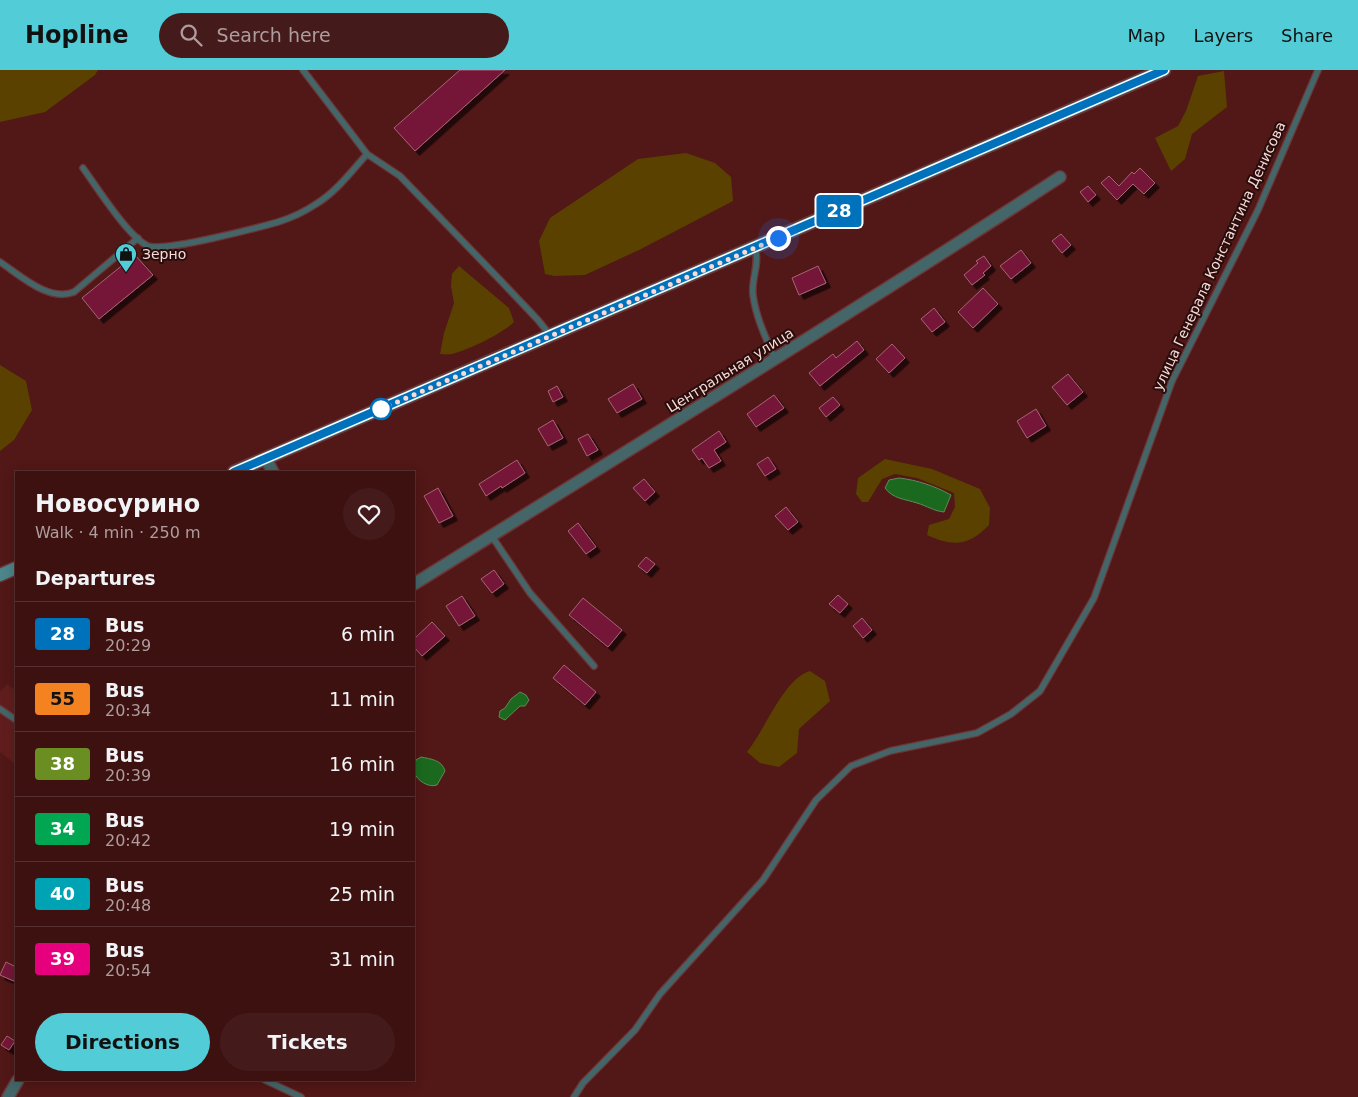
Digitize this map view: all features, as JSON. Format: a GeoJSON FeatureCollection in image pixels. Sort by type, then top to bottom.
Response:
{"type":"FeatureCollection","features":[{"type":"Feature","properties":{"kind":"main road"},"geometry":{"type":"LineString","coordinates":[[236,471],[1164,70]]}},
{"type":"Feature","properties":{"kind":"main road"},"geometry":{"type":"LineString","coordinates":[[0,575],[15,568]]}},
{"type":"Feature","properties":{"kind":"street","name":"Центральная улица"},"geometry":{"type":"LineString","coordinates":[[415,583],[661,432],[1060,177]]}},
{"type":"Feature","properties":{"kind":"street"},"geometry":{"type":"LineString","coordinates":[[266,459],[272,471]]}},
{"type":"Feature","properties":{"kind":"street"},"geometry":{"type":"LineString","coordinates":[[8,1097],[17,1081]]}},
{"type":"Feature","properties":{"kind":"lane"},"geometry":{"type":"LineString","coordinates":[[303,70],[367,154],[400,176],[502,280],[550,335]]}},
{"type":"Feature","properties":{"kind":"lane","name":"улица Генерала Константина Денисова"},"geometry":{"type":"LineString","coordinates":[[574,1097],[582,1083],[635,1030],[660,994],[763,880],[816,800],[850,766],[890,751],[977,733],[1011,714],[1040,691],[1094,598],[1172,381],[1258,210],[1318,70]]}},
{"type":"Feature","properties":{"kind":"lane"},"geometry":{"type":"LineString","coordinates":[[83,168],[115,214],[138,238],[148,246],[154,247],[178,245],[280,222],[296,216],[316,204],[339,186],[367,154]]}},
{"type":"Feature","properties":{"kind":"lane"},"geometry":{"type":"LineString","coordinates":[[0,262],[44,290],[69,294],[74,292],[138,238]]}},
{"type":"Feature","properties":{"kind":"lane"},"geometry":{"type":"LineString","coordinates":[[755,248],[758,257],[753,293],[760,325],[775,359]]}},
{"type":"Feature","properties":{"kind":"lane"},"geometry":{"type":"LineString","coordinates":[[490,536],[530,593],[594,666]]}},
{"type":"Feature","properties":{"kind":"lane"},"geometry":{"type":"LineString","coordinates":[[0,709],[15,719]]}},
{"type":"Feature","properties":{"kind":"lane"},"geometry":{"type":"LineString","coordinates":[[267,1081],[301,1097]]}},
{"type":"Feature","properties":{"kind":"shaded area"},"geometry":{"type":"Polygon","coordinates":[[[0,70],[98,70],[95,75],[45,112],[0,122],[0,70]]]}},
{"type":"Feature","properties":{"kind":"shaded area"},"geometry":{"type":"Polygon","coordinates":[[[1224,71],[1227,107],[1192,134],[1185,159],[1171,171],[1155,138],[1178,126],[1186,111],[1198,76],[1224,71]]]}},
{"type":"Feature","properties":{"kind":"shaded area"},"geometry":{"type":"Polygon","coordinates":[[[686,153],[715,163],[731,177],[733,201],[641,249],[585,275],[554,276],[545,274],[539,241],[550,218],[638,159],[686,153]]]}},
{"type":"Feature","properties":{"kind":"shaded area"},"geometry":{"type":"Polygon","coordinates":[[[459,266],[509,308],[514,322],[501,332],[459,352],[440,354],[444,333],[454,303],[451,286],[452,274],[459,266]]]}},
{"type":"Feature","properties":{"kind":"shaded area"},"geometry":{"type":"Polygon","coordinates":[[[0,365],[26,381],[32,410],[14,440],[0,451],[0,365]]]}},
{"type":"Feature","properties":{"kind":"shaded area"},"geometry":{"type":"Polygon","coordinates":[[[885,459],[932,469],[980,489],[990,508],[989,525],[982,532],[967,541],[953,543],[927,535],[929,525],[949,519],[955,507],[954,493],[917,478],[895,474],[882,479],[868,502],[862,502],[856,494],[858,478],[885,459]]]}},
{"type":"Feature","properties":{"kind":"shaded area"},"geometry":{"type":"Polygon","coordinates":[[[899,478],[926,484],[951,495],[944,512],[899,498],[888,492],[885,488],[889,480],[899,478]]]}},
{"type":"Feature","properties":{"kind":"shaded area"},"geometry":{"type":"Polygon","coordinates":[[[810,671],[825,681],[830,701],[799,729],[797,753],[779,767],[760,763],[747,752],[783,694],[801,676],[810,671]]]}},
{"type":"Feature","properties":{"kind":"shaded area"},"geometry":{"type":"Polygon","coordinates":[[[7,684],[15,690],[15,764],[0,752],[0,692],[7,684]]]}},
{"type":"Feature","properties":{"kind":"shaded area"},"geometry":{"type":"Polygon","coordinates":[[[520,692],[526,695],[529,700],[525,706],[520,706],[505,720],[499,717],[500,711],[520,692]]]}},
{"type":"Feature","properties":{"kind":"shaded area"},"geometry":{"type":"Polygon","coordinates":[[[421,757],[436,761],[444,767],[445,771],[437,785],[427,785],[420,781],[415,774],[416,760],[421,757]]]}},
{"type":"Feature","properties":{"kind":"building"},"geometry":{"type":"Polygon","coordinates":[[[460,70],[505,70],[415,151],[394,128],[460,70]]]}},
{"type":"Feature","properties":{"kind":"building"},"geometry":{"type":"Polygon","coordinates":[[[1140,168],[1155,183],[1144,194],[1133,184],[1117,200],[1101,183],[1109,176],[1119,186],[1132,172],[1134,174],[1140,168]]]}},
{"type":"Feature","properties":{"kind":"building"},"geometry":{"type":"Polygon","coordinates":[[[1088,186],[1096,195],[1088,202],[1080,192],[1088,186]]]}},
{"type":"Feature","properties":{"kind":"building"},"geometry":{"type":"Polygon","coordinates":[[[1061,234],[1071,245],[1062,253],[1052,241],[1061,234]]]}},
{"type":"Feature","properties":{"kind":"building"},"geometry":{"type":"Polygon","coordinates":[[[1021,250],[1031,263],[1011,279],[1000,266],[1021,250]]]}},
{"type":"Feature","properties":{"kind":"building"},"geometry":{"type":"Polygon","coordinates":[[[135,255],[153,275],[99,319],[82,298],[135,255]]]}},
{"type":"Feature","properties":{"kind":"building"},"geometry":{"type":"Polygon","coordinates":[[[984,256],[991,266],[983,273],[985,275],[972,285],[964,275],[978,263],[976,261],[984,256]]]}},
{"type":"Feature","properties":{"kind":"building"},"geometry":{"type":"Polygon","coordinates":[[[818,266],[826,283],[799,295],[792,278],[818,266]]]}},
{"type":"Feature","properties":{"kind":"building"},"geometry":{"type":"Polygon","coordinates":[[[983,288],[998,304],[973,328],[958,312],[983,288]]]}},
{"type":"Feature","properties":{"kind":"building"},"geometry":{"type":"Polygon","coordinates":[[[934,308],[945,322],[932,332],[921,319],[934,308]]]}},
{"type":"Feature","properties":{"kind":"building"},"geometry":{"type":"Polygon","coordinates":[[[857,341],[864,350],[820,386],[809,373],[833,354],[836,358],[857,341]]]}},
{"type":"Feature","properties":{"kind":"building"},"geometry":{"type":"Polygon","coordinates":[[[892,344],[905,358],[889,373],[876,359],[892,344]]]}},
{"type":"Feature","properties":{"kind":"building"},"geometry":{"type":"Polygon","coordinates":[[[1068,374],[1083,392],[1067,405],[1052,387],[1068,374]]]}},
{"type":"Feature","properties":{"kind":"building"},"geometry":{"type":"Polygon","coordinates":[[[633,384],[642,399],[617,413],[608,399],[633,384]]]}},
{"type":"Feature","properties":{"kind":"building"},"geometry":{"type":"Polygon","coordinates":[[[557,386],[563,397],[553,402],[548,391],[557,386]]]}},
{"type":"Feature","properties":{"kind":"building"},"geometry":{"type":"Polygon","coordinates":[[[774,395],[784,408],[756,427],[747,414],[774,395]]]}},
{"type":"Feature","properties":{"kind":"building"},"geometry":{"type":"Polygon","coordinates":[[[833,397],[840,405],[826,417],[819,408],[833,397]]]}},
{"type":"Feature","properties":{"kind":"building"},"geometry":{"type":"Polygon","coordinates":[[[1036,409],[1046,426],[1027,438],[1017,421],[1036,409]]]}},
{"type":"Feature","properties":{"kind":"building"},"geometry":{"type":"Polygon","coordinates":[[[553,420],[563,438],[548,446],[538,429],[553,420]]]}},
{"type":"Feature","properties":{"kind":"building"},"geometry":{"type":"Polygon","coordinates":[[[719,431],[726,442],[714,450],[721,461],[709,468],[702,458],[699,460],[692,450],[719,431]]]}},
{"type":"Feature","properties":{"kind":"building"},"geometry":{"type":"Polygon","coordinates":[[[588,434],[598,450],[587,456],[578,439],[588,434]]]}},
{"type":"Feature","properties":{"kind":"building"},"geometry":{"type":"Polygon","coordinates":[[[768,457],[776,469],[765,476],[757,464],[768,457]]]}},
{"type":"Feature","properties":{"kind":"building"},"geometry":{"type":"Polygon","coordinates":[[[517,460],[525,473],[486,496],[479,484],[517,460]]]}},
{"type":"Feature","properties":{"kind":"building"},"geometry":{"type":"Polygon","coordinates":[[[644,479],[655,492],[645,501],[633,488],[644,479]]]}},
{"type":"Feature","properties":{"kind":"building"},"geometry":{"type":"Polygon","coordinates":[[[438,488],[453,516],[439,523],[424,496],[438,488]]]}},
{"type":"Feature","properties":{"kind":"building"},"geometry":{"type":"Polygon","coordinates":[[[786,507],[798,522],[788,530],[775,516],[786,507]]]}},
{"type":"Feature","properties":{"kind":"building"},"geometry":{"type":"Polygon","coordinates":[[[578,523],[596,547],[586,554],[568,531],[578,523]]]}},
{"type":"Feature","properties":{"kind":"building"},"geometry":{"type":"Polygon","coordinates":[[[646,557],[655,564],[647,573],[638,566],[646,557]]]}},
{"type":"Feature","properties":{"kind":"building"},"geometry":{"type":"Polygon","coordinates":[[[494,570],[504,584],[492,593],[481,579],[494,570]]]}},
{"type":"Feature","properties":{"kind":"building"},"geometry":{"type":"Polygon","coordinates":[[[838,595],[848,604],[840,613],[829,604],[838,595]]]}},
{"type":"Feature","properties":{"kind":"building"},"geometry":{"type":"Polygon","coordinates":[[[462,596],[475,616],[459,626],[446,606],[462,596]]]}},
{"type":"Feature","properties":{"kind":"building"},"geometry":{"type":"Polygon","coordinates":[[[583,598],[622,630],[608,647],[569,615],[583,598]]]}},
{"type":"Feature","properties":{"kind":"building"},"geometry":{"type":"Polygon","coordinates":[[[862,618],[872,630],[863,638],[853,626],[862,618]]]}},
{"type":"Feature","properties":{"kind":"building"},"geometry":{"type":"Polygon","coordinates":[[[432,622],[445,636],[422,656],[415,648],[415,638],[432,622]]]}},
{"type":"Feature","properties":{"kind":"building"},"geometry":{"type":"Polygon","coordinates":[[[564,665],[596,692],[585,705],[553,678],[564,665]]]}},
{"type":"Feature","properties":{"kind":"building"},"geometry":{"type":"Polygon","coordinates":[[[6,962],[15,966],[15,982],[0,975],[6,962]]]}},
{"type":"Feature","properties":{"kind":"building"},"geometry":{"type":"Polygon","coordinates":[[[7,1036],[15,1041],[9,1050],[1,1045],[7,1036]]]}},
{"type":"Feature","properties":{"kind":"bus line","name":"28"},"geometry":{"type":"LineString","coordinates":[[236,471],[1164,70]]}},
{"type":"Feature","properties":{"kind":"place","name":"Зерно"},"geometry":{"type":"Point","coordinates":[126,273]}},
{"type":"Feature","properties":{"kind":"route"},"geometry":{"type":"LineString","coordinates":[[381,409],[778,238]]}}]}
